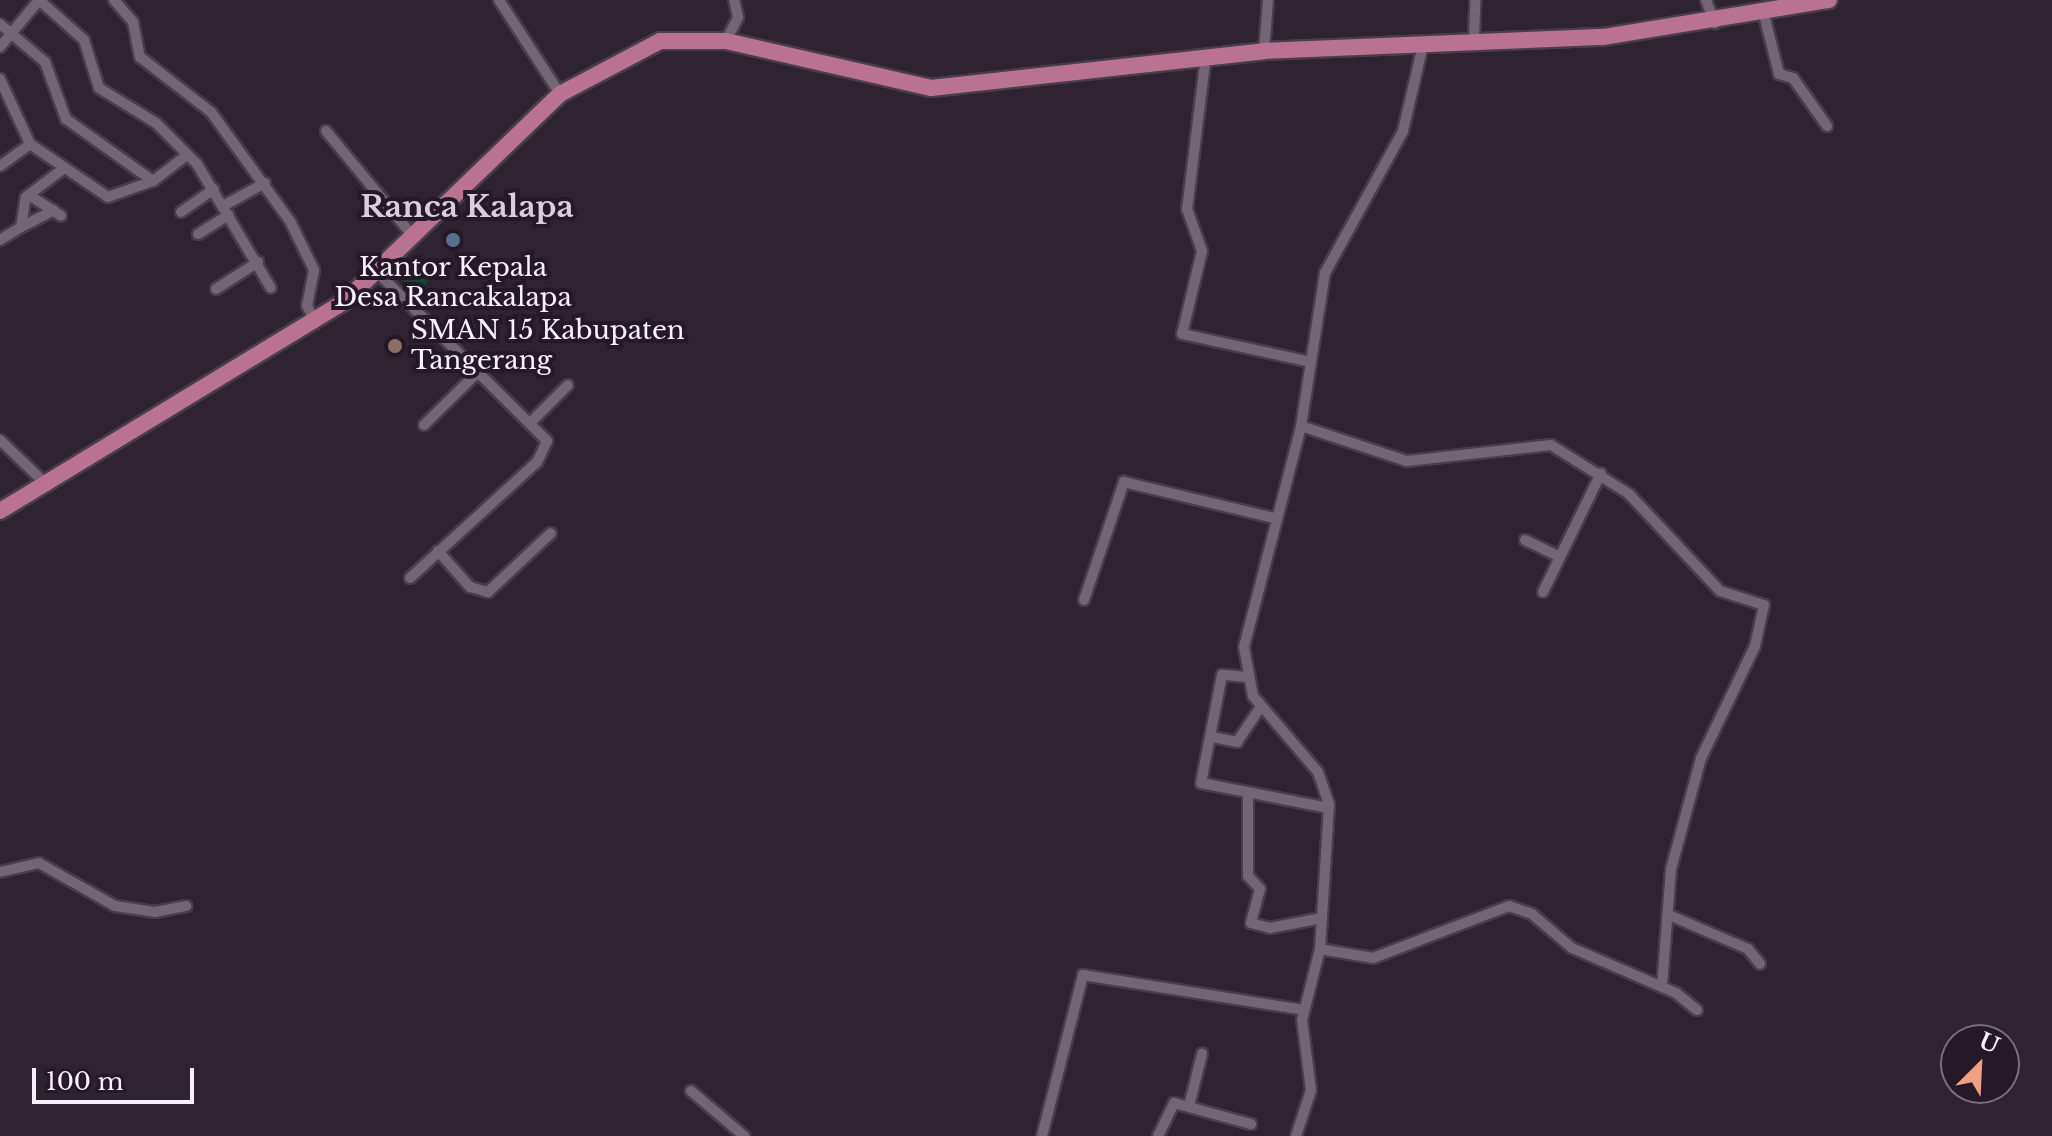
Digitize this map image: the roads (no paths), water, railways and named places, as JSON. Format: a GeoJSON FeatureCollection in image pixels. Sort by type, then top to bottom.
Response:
{"type":"FeatureCollection","features":[{"type":"Feature","properties":{"kind":"main road"},"geometry":{"type":"LineString","coordinates":[[0,511],[48,486],[315,323],[377,272],[560,94],[660,41],[726,41],[931,88],[1206,55],[1424,40],[1603,37],[1764,15],[1829,0]]}},
{"type":"Feature","properties":{"kind":"street"},"geometry":{"type":"LineString","coordinates":[[0,47],[39,0],[84,40],[103,93],[156,123],[187,155],[214,189],[271,288]]}},
{"type":"Feature","properties":{"kind":"street"},"geometry":{"type":"LineString","coordinates":[[114,0],[133,22],[140,57],[211,112],[265,183],[312,264],[307,305],[315,323]]}},
{"type":"Feature","properties":{"kind":"street"},"geometry":{"type":"LineString","coordinates":[[499,0],[560,94]]}},
{"type":"Feature","properties":{"kind":"street"},"geometry":{"type":"LineString","coordinates":[[726,41],[738,17],[734,0]]}},
{"type":"Feature","properties":{"kind":"street"},"geometry":{"type":"LineString","coordinates":[[1264,51],[1268,0]]}},
{"type":"Feature","properties":{"kind":"street"},"geometry":{"type":"LineString","coordinates":[[1474,38],[1475,0]]}},
{"type":"Feature","properties":{"kind":"street"},"geometry":{"type":"LineString","coordinates":[[1706,0],[1715,23]]}},
{"type":"Feature","properties":{"kind":"street"},"geometry":{"type":"LineString","coordinates":[[1764,15],[1779,74],[1793,78],[1827,126]]}},
{"type":"Feature","properties":{"kind":"street"},"geometry":{"type":"LineString","coordinates":[[0,24],[50,70],[66,119],[153,181]]}},
{"type":"Feature","properties":{"kind":"street"},"geometry":{"type":"LineString","coordinates":[[1296,1136],[1313,1074],[1303,1010],[1320,949],[1329,808],[1318,772],[1260,708],[1247,677],[1248,619],[1301,426],[1325,273],[1403,131],[1424,40]]}},
{"type":"Feature","properties":{"kind":"street"},"geometry":{"type":"LineString","coordinates":[[1206,55],[1187,209],[1202,251],[1182,334],[1310,362]]}},
{"type":"Feature","properties":{"kind":"street"},"geometry":{"type":"LineString","coordinates":[[0,79],[30,144],[115,199],[153,181],[187,155]]}},
{"type":"Feature","properties":{"kind":"street"},"geometry":{"type":"LineString","coordinates":[[326,131],[413,236]]}},
{"type":"Feature","properties":{"kind":"street"},"geometry":{"type":"LineString","coordinates":[[0,166],[30,144]]}},
{"type":"Feature","properties":{"kind":"street"},"geometry":{"type":"LineString","coordinates":[[21,227],[29,195],[64,168]]}},
{"type":"Feature","properties":{"kind":"street"},"geometry":{"type":"LineString","coordinates":[[198,234],[265,183]]}},
{"type":"Feature","properties":{"kind":"street"},"geometry":{"type":"LineString","coordinates":[[181,212],[214,189]]}},
{"type":"Feature","properties":{"kind":"street"},"geometry":{"type":"LineString","coordinates":[[0,240],[21,227],[57,213],[29,195]]}},
{"type":"Feature","properties":{"kind":"street"},"geometry":{"type":"LineString","coordinates":[[216,289],[258,262]]}},
{"type":"Feature","properties":{"kind":"street"},"geometry":{"type":"LineString","coordinates":[[377,272],[546,436],[543,454],[410,578]]}},
{"type":"Feature","properties":{"kind":"street"},"geometry":{"type":"LineString","coordinates":[[424,425],[478,372]]}},
{"type":"Feature","properties":{"kind":"street"},"geometry":{"type":"LineString","coordinates":[[531,422],[568,385]]}},
{"type":"Feature","properties":{"kind":"street"},"geometry":{"type":"LineString","coordinates":[[1301,426],[1424,462],[1535,441],[1601,473],[1711,585],[1766,609],[1701,758],[1671,869],[1662,987]]}},
{"type":"Feature","properties":{"kind":"street"},"geometry":{"type":"LineString","coordinates":[[0,440],[48,486]]}},
{"type":"Feature","properties":{"kind":"street"},"geometry":{"type":"LineString","coordinates":[[1543,592],[1601,473]]}},
{"type":"Feature","properties":{"kind":"street"},"geometry":{"type":"LineString","coordinates":[[1084,600],[1124,482],[1274,518]]}},
{"type":"Feature","properties":{"kind":"street"},"geometry":{"type":"LineString","coordinates":[[438,551],[470,587],[488,592],[551,533]]}},
{"type":"Feature","properties":{"kind":"street"},"geometry":{"type":"LineString","coordinates":[[1525,540],[1560,557]]}},
{"type":"Feature","properties":{"kind":"street"},"geometry":{"type":"LineString","coordinates":[[1247,677],[1222,675],[1213,737],[1201,783],[1329,808]]}},
{"type":"Feature","properties":{"kind":"street"},"geometry":{"type":"LineString","coordinates":[[1213,737],[1237,742],[1260,708]]}},
{"type":"Feature","properties":{"kind":"street"},"geometry":{"type":"LineString","coordinates":[[1248,793],[1248,876],[1260,889],[1251,923],[1270,928],[1322,918]]}},
{"type":"Feature","properties":{"kind":"street"},"geometry":{"type":"LineString","coordinates":[[0,872],[39,863],[115,906],[155,912],[186,906]]}},
{"type":"Feature","properties":{"kind":"street"},"geometry":{"type":"LineString","coordinates":[[1320,949],[1373,958],[1509,906],[1532,914],[1572,948],[1662,987],[1697,1010]]}},
{"type":"Feature","properties":{"kind":"street"},"geometry":{"type":"LineString","coordinates":[[1669,915],[1748,949],[1760,964]]}},
{"type":"Feature","properties":{"kind":"street"},"geometry":{"type":"LineString","coordinates":[[1042,1136],[1083,975],[1303,1010]]}},
{"type":"Feature","properties":{"kind":"street"},"geometry":{"type":"LineString","coordinates":[[1189,1106],[1202,1054]]}},
{"type":"Feature","properties":{"kind":"street"},"geometry":{"type":"LineString","coordinates":[[691,1091],[744,1136]]}},
{"type":"Feature","properties":{"kind":"street"},"geometry":{"type":"LineString","coordinates":[[1158,1136],[1168,1106],[1189,1106],[1251,1124]]}},
{"type":"Feature","properties":{"kind":"place","name":"Kantor Kepala Desa Rancakalapa"},"geometry":{"type":"Point","coordinates":[453,240]}},
{"type":"Feature","properties":{"kind":"place","name":"SMAN 15 Kabupaten Tangerang"},"geometry":{"type":"Point","coordinates":[395,346]}},
{"type":"Feature","properties":{"kind":"district","name":"Ranca Kalapa"},"geometry":{"type":"Point","coordinates":[467,207]}}]}
